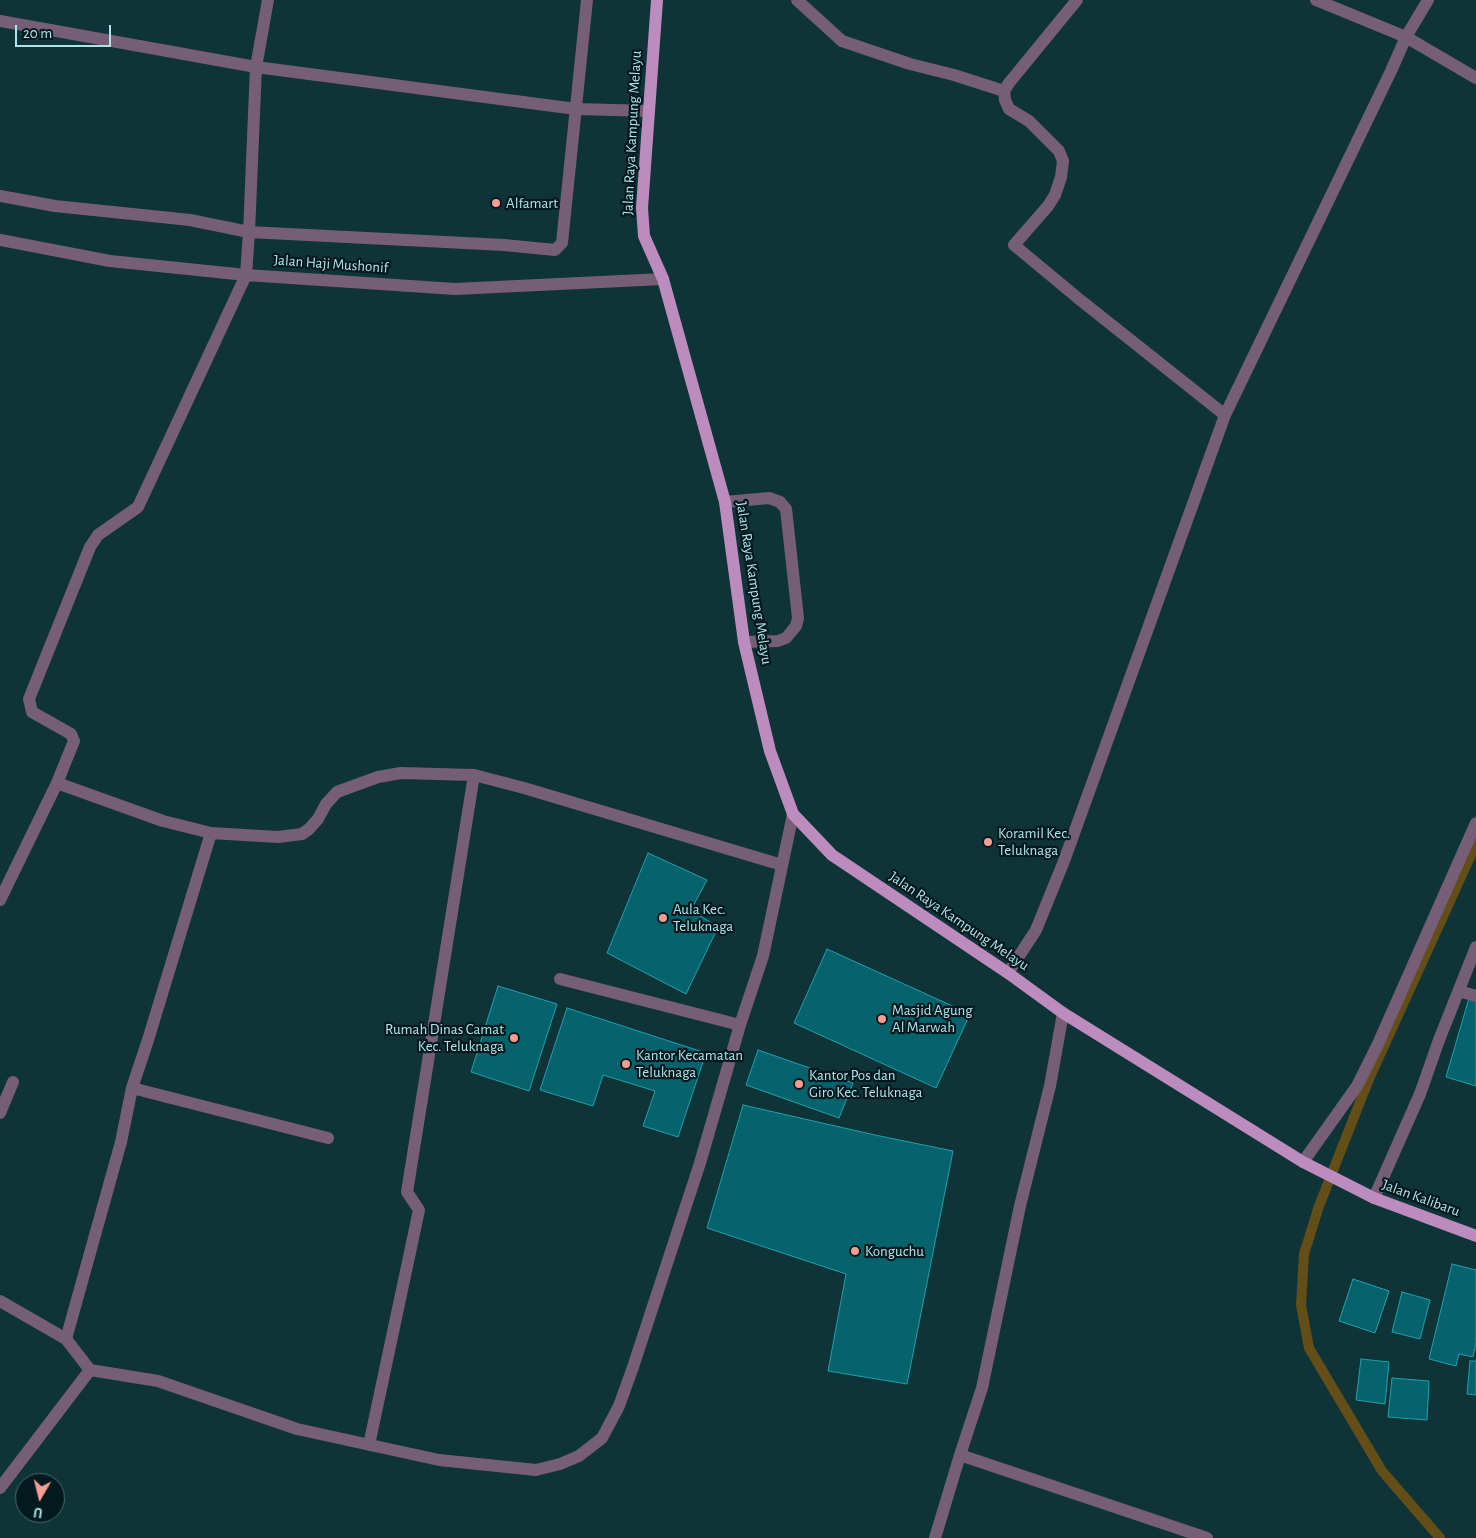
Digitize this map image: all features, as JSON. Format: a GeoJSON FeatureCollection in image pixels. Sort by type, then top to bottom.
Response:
{"type":"FeatureCollection","features":[{"type":"Feature","properties":{"kind":"main road","name":"Jalan Raya Kampung Melayu"},"geometry":{"type":"LineString","coordinates":[[657,0],[642,208],[644,236],[663,279],[725,502],[744,642],[770,751],[793,814],[832,855],[1008,973],[1063,1013],[1315,1169]]}},
{"type":"Feature","properties":{"kind":"main road","name":"Jalan Kalibaru"},"geometry":{"type":"LineString","coordinates":[[1315,1169],[1374,1198],[1476,1236]]}},
{"type":"Feature","properties":{"kind":"street"},"geometry":{"type":"LineString","coordinates":[[0,900],[57,783],[74,738],[71,734],[32,712],[29,699],[90,548],[98,535],[138,507],[246,275],[250,232],[256,67],[268,0]]}},
{"type":"Feature","properties":{"kind":"street"},"geometry":{"type":"LineString","coordinates":[[0,196],[55,206],[190,220],[250,232],[504,245],[555,250],[562,243],[587,0]]}},
{"type":"Feature","properties":{"kind":"street"},"geometry":{"type":"LineString","coordinates":[[797,0],[842,41],[910,64],[954,75],[1004,91]]}},
{"type":"Feature","properties":{"kind":"street"},"geometry":{"type":"LineString","coordinates":[[1077,0],[1004,91],[1005,100],[1009,108],[1029,121],[1060,151],[1063,161],[1061,177],[1055,195],[1048,206],[1014,245],[1225,415]]}},
{"type":"Feature","properties":{"kind":"street"},"geometry":{"type":"LineString","coordinates":[[1316,0],[1406,37],[1476,78]]}},
{"type":"Feature","properties":{"kind":"street"},"geometry":{"type":"LineString","coordinates":[[1008,973],[1036,930],[1064,861],[1225,415],[1406,37],[1428,0]]}},
{"type":"Feature","properties":{"kind":"street"},"geometry":{"type":"LineString","coordinates":[[0,21],[256,67],[576,109],[649,111]]}},
{"type":"Feature","properties":{"kind":"street","name":"Jalan Haji Mushonif"},"geometry":{"type":"LineString","coordinates":[[0,240],[110,261],[246,275],[455,289],[663,279]]}},
{"type":"Feature","properties":{"kind":"street"},"geometry":{"type":"LineString","coordinates":[[725,502],[769,498],[780,502],[786,509],[798,618],[796,626],[786,638],[778,641],[744,642]]}},
{"type":"Feature","properties":{"kind":"street"},"geometry":{"type":"LineString","coordinates":[[57,783],[164,821],[211,833],[278,837],[302,834],[318,819],[326,804],[336,792],[378,777],[401,773],[474,775],[524,788],[782,865]]}},
{"type":"Feature","properties":{"kind":"street"},"geometry":{"type":"LineString","coordinates":[[369,1445],[419,1210],[407,1192],[474,775]]}},
{"type":"Feature","properties":{"kind":"street"},"geometry":{"type":"LineString","coordinates":[[0,1301],[66,1339],[90,1370],[158,1380],[297,1429],[439,1460],[536,1470],[560,1464],[579,1456],[602,1438],[619,1406],[633,1367],[700,1163],[740,1025],[763,956],[793,814]]}},
{"type":"Feature","properties":{"kind":"street"},"geometry":{"type":"LineString","coordinates":[[1303,1162],[1357,1086],[1378,1044],[1476,823]]}},
{"type":"Feature","properties":{"kind":"street"},"geometry":{"type":"LineString","coordinates":[[66,1339],[121,1142],[132,1088],[211,833]]}},
{"type":"Feature","properties":{"kind":"street"},"geometry":{"type":"LineString","coordinates":[[1374,1198],[1420,1094],[1476,947]]}},
{"type":"Feature","properties":{"kind":"street"},"geometry":{"type":"LineString","coordinates":[[560,979],[740,1025]]}},
{"type":"Feature","properties":{"kind":"street"},"geometry":{"type":"LineString","coordinates":[[1459,990],[1476,996]]}},
{"type":"Feature","properties":{"kind":"street"},"geometry":{"type":"LineString","coordinates":[[936,1538],[960,1454],[982,1388],[1020,1206],[1050,1086],[1063,1013]]}},
{"type":"Feature","properties":{"kind":"street"},"geometry":{"type":"LineString","coordinates":[[0,1113],[13,1082]]}},
{"type":"Feature","properties":{"kind":"street"},"geometry":{"type":"LineString","coordinates":[[132,1088],[328,1138]]}},
{"type":"Feature","properties":{"kind":"street"},"geometry":{"type":"LineString","coordinates":[[0,1488],[90,1370]]}},
{"type":"Feature","properties":{"kind":"street"},"geometry":{"type":"LineString","coordinates":[[960,1454],[1208,1538]]}},
{"type":"Feature","properties":{"kind":"building","name":"Aula Kec. Teluknaga"},"geometry":{"type":"Polygon","coordinates":[[[648,853],[707,880],[691,910],[718,927],[686,994],[607,953],[648,853]]]}},
{"type":"Feature","properties":{"kind":"building","name":"Masjid Agung Al Marwah"},"geometry":{"type":"Polygon","coordinates":[[[827,949],[970,1014],[936,1088],[794,1023],[827,949]]]}},
{"type":"Feature","properties":{"kind":"building","name":"Rumah Dinas Camat Kec. Teluknaga"},"geometry":{"type":"Polygon","coordinates":[[[498,986],[557,1004],[529,1091],[471,1072],[498,986]]]}},
{"type":"Feature","properties":{"kind":"building"},"geometry":{"type":"Polygon","coordinates":[[[1469,998],[1476,1000],[1476,1086],[1446,1077],[1469,998]]]}},
{"type":"Feature","properties":{"kind":"building","name":"Kantor Kecamatan Teluknaga"},"geometry":{"type":"Polygon","coordinates":[[[567,1008],[706,1053],[678,1137],[643,1126],[655,1091],[603,1075],[593,1106],[540,1090],[567,1008]]]}},
{"type":"Feature","properties":{"kind":"building","name":"Kantor Pos dan Giro Kec. Teluknaga"},"geometry":{"type":"Polygon","coordinates":[[[758,1050],[853,1083],[839,1118],[746,1085],[758,1050]]]}},
{"type":"Feature","properties":{"kind":"building","name":"Konguchu"},"geometry":{"type":"Polygon","coordinates":[[[743,1105],[953,1151],[907,1384],[828,1371],[846,1274],[707,1228],[743,1105]]]}},
{"type":"Feature","properties":{"kind":"building"},"geometry":{"type":"Polygon","coordinates":[[[1452,1264],[1476,1270],[1476,1342],[1473,1357],[1459,1354],[1456,1366],[1429,1359],[1452,1264]]]}},
{"type":"Feature","properties":{"kind":"building"},"geometry":{"type":"Polygon","coordinates":[[[1353,1279],[1389,1291],[1375,1333],[1339,1321],[1353,1279]]]}},
{"type":"Feature","properties":{"kind":"building"},"geometry":{"type":"Polygon","coordinates":[[[1402,1292],[1430,1300],[1420,1339],[1392,1332],[1402,1292]]]}},
{"type":"Feature","properties":{"kind":"building"},"geometry":{"type":"Polygon","coordinates":[[[1361,1359],[1389,1362],[1385,1404],[1356,1400],[1361,1359]]]}},
{"type":"Feature","properties":{"kind":"building"},"geometry":{"type":"Polygon","coordinates":[[[1470,1361],[1476,1361],[1476,1395],[1467,1394],[1470,1361]]]}},
{"type":"Feature","properties":{"kind":"building"},"geometry":{"type":"Polygon","coordinates":[[[1392,1378],[1429,1381],[1427,1420],[1388,1417],[1392,1378]]]}},
{"type":"Feature","properties":{"kind":"waterway"},"geometry":{"type":"LineString","coordinates":[[1440,1538],[1382,1471],[1309,1348],[1301,1305],[1304,1254],[1319,1206],[1369,1079],[1476,844]]}},
{"type":"Feature","properties":{"kind":"place","name":"Alfamart"},"geometry":{"type":"Point","coordinates":[496,203]}},
{"type":"Feature","properties":{"kind":"place","name":"Koramil Kec. Teluknaga"},"geometry":{"type":"Point","coordinates":[988,842]}},
{"type":"Feature","properties":{"kind":"place","name":"Aula Kec. Teluknaga"},"geometry":{"type":"Point","coordinates":[663,918]}},
{"type":"Feature","properties":{"kind":"place","name":"Masjid Agung Al Marwah"},"geometry":{"type":"Point","coordinates":[882,1019]}},
{"type":"Feature","properties":{"kind":"place","name":"Rumah Dinas Camat Kec. Teluknaga"},"geometry":{"type":"Point","coordinates":[514,1038]}},
{"type":"Feature","properties":{"kind":"place","name":"Kantor Kecamatan Teluknaga"},"geometry":{"type":"Point","coordinates":[626,1064]}},
{"type":"Feature","properties":{"kind":"place","name":"Kantor Pos dan Giro Kec. Teluknaga"},"geometry":{"type":"Point","coordinates":[799,1084]}},
{"type":"Feature","properties":{"kind":"place","name":"Konguchu"},"geometry":{"type":"Point","coordinates":[855,1251]}}]}
